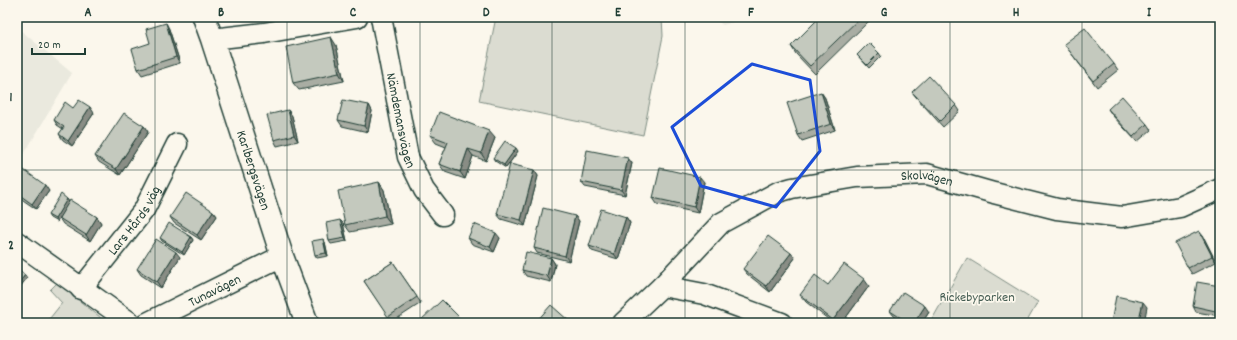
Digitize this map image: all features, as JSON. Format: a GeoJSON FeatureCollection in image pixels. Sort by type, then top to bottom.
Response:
{"type":"FeatureCollection","features":[{"type":"Feature","properties":{"kind":"street","name":"Karlbergsvägen"},"geometry":{"type":"LineString","coordinates":[[204,17],[282,256],[307,323]]}},
{"type":"Feature","properties":{"kind":"street"},"geometry":{"type":"LineString","coordinates":[[212,39],[264,33],[357,17]]}},
{"type":"Feature","properties":{"kind":"street","name":"Nämdemansvägen"},"geometry":{"type":"LineString","coordinates":[[381,17],[408,157],[424,190],[443,214]]}},
{"type":"Feature","properties":{"kind":"street","name":"Lars Hårds väg"},"geometry":{"type":"LineString","coordinates":[[81,288],[144,210],[177,144]]}},
{"type":"Feature","properties":{"kind":"street","name":"Skolvägen"},"geometry":{"type":"LineString","coordinates":[[623,323],[662,286],[721,223],[778,192],[792,188],[857,177],[926,174],[1057,209],[1122,217],[1180,207],[1220,189]]}},
{"type":"Feature","properties":{"kind":"street"},"geometry":{"type":"LineString","coordinates":[[17,242],[131,323]]}},
{"type":"Feature","properties":{"kind":"street","name":"Tunavägen"},"geometry":{"type":"LineString","coordinates":[[147,323],[282,256]]}},
{"type":"Feature","properties":{"kind":"street"},"geometry":{"type":"LineString","coordinates":[[662,286],[704,294],[782,323]]}},
{"type":"Feature","properties":{"kind":"highlighted area"},"geometry":{"type":"Polygon","coordinates":[[[752,64],[810,80],[820,151],[776,207],[701,186],[672,127],[752,64]]]}},
{"type":"Feature","properties":{"kind":"shaded area"},"geometry":{"type":"Polygon","coordinates":[[[711,17],[750,17],[723,25],[711,17]]]}},
{"type":"Feature","properties":{"kind":"shaded area"},"geometry":{"type":"Polygon","coordinates":[[[17,25],[19,29],[72,73],[17,166],[17,25]]]}},
{"type":"Feature","properties":{"kind":"green space"},"geometry":{"type":"Polygon","coordinates":[[[496,17],[662,17],[663,36],[643,135],[479,101],[496,17]]]}},
{"type":"Feature","properties":{"kind":"green space","name":"Rickebyparken"},"geometry":{"type":"Polygon","coordinates":[[[967,258],[1038,302],[1026,323],[930,323],[967,258]]]}},
{"type":"Feature","properties":{"kind":"green space"},"geometry":{"type":"Polygon","coordinates":[[[57,283],[100,317],[102,323],[46,323],[62,303],[50,290],[57,283]]]}},
{"type":"Feature","properties":{"kind":"building"},"geometry":{"type":"Polygon","coordinates":[[[820,17],[861,17],[810,66],[791,46],[820,17]]]}},
{"type":"Feature","properties":{"kind":"building"},"geometry":{"type":"Polygon","coordinates":[[[166,23],[176,57],[138,69],[132,49],[150,43],[146,29],[166,23]]]}},
{"type":"Feature","properties":{"kind":"building"},"geometry":{"type":"Polygon","coordinates":[[[1085,28],[1114,64],[1093,81],[1064,44],[1085,28]]]}},
{"type":"Feature","properties":{"kind":"building"},"geometry":{"type":"Polygon","coordinates":[[[331,37],[339,73],[293,83],[286,47],[331,37]]]}},
{"type":"Feature","properties":{"kind":"building"},"geometry":{"type":"Polygon","coordinates":[[[869,43],[879,53],[867,65],[857,55],[869,43]]]}},
{"type":"Feature","properties":{"kind":"building"},"geometry":{"type":"Polygon","coordinates":[[[929,76],[956,105],[940,121],[912,92],[929,76]]]}},
{"type":"Feature","properties":{"kind":"building"},"geometry":{"type":"Polygon","coordinates":[[[821,92],[831,124],[798,135],[787,103],[821,92]]]}},
{"type":"Feature","properties":{"kind":"building"},"geometry":{"type":"Polygon","coordinates":[[[1122,96],[1147,124],[1133,137],[1108,109],[1122,96]]]}},
{"type":"Feature","properties":{"kind":"building"},"geometry":{"type":"Polygon","coordinates":[[[79,100],[90,107],[68,141],[59,134],[64,127],[54,120],[65,102],[73,108],[79,100]]]}},
{"type":"Feature","properties":{"kind":"building"},"geometry":{"type":"Polygon","coordinates":[[[343,100],[369,105],[364,126],[338,120],[343,100]]]}},
{"type":"Feature","properties":{"kind":"building"},"geometry":{"type":"Polygon","coordinates":[[[288,110],[294,135],[274,140],[267,115],[288,110]]]}},
{"type":"Feature","properties":{"kind":"building"},"geometry":{"type":"Polygon","coordinates":[[[439,112],[489,131],[481,153],[468,149],[460,172],[439,164],[448,142],[430,135],[439,112]]]}},
{"type":"Feature","properties":{"kind":"building"},"geometry":{"type":"Polygon","coordinates":[[[124,113],[144,126],[116,169],[95,156],[124,113]]]}},
{"type":"Feature","properties":{"kind":"building"},"geometry":{"type":"Polygon","coordinates":[[[505,141],[516,148],[504,165],[493,158],[505,141]]]}},
{"type":"Feature","properties":{"kind":"building"},"geometry":{"type":"Polygon","coordinates":[[[587,150],[628,158],[621,190],[581,182],[587,150]]]}},
{"type":"Feature","properties":{"kind":"building"},"geometry":{"type":"Polygon","coordinates":[[[510,164],[534,170],[521,220],[497,214],[510,164]]]}},
{"type":"Feature","properties":{"kind":"building"},"geometry":{"type":"Polygon","coordinates":[[[21,168],[45,185],[32,204],[17,193],[17,173],[21,168]]]}},
{"type":"Feature","properties":{"kind":"building"},"geometry":{"type":"Polygon","coordinates":[[[660,168],[700,177],[694,207],[653,198],[660,168]]]}},
{"type":"Feature","properties":{"kind":"building"},"geometry":{"type":"Polygon","coordinates":[[[379,182],[385,216],[345,225],[338,191],[379,182]]]}},
{"type":"Feature","properties":{"kind":"building"},"geometry":{"type":"Polygon","coordinates":[[[186,193],[213,211],[197,235],[170,217],[186,193]]]}},
{"type":"Feature","properties":{"kind":"building"},"geometry":{"type":"Polygon","coordinates":[[[61,194],[67,199],[55,219],[48,215],[61,194]]]}},
{"type":"Feature","properties":{"kind":"building"},"geometry":{"type":"Polygon","coordinates":[[[70,200],[97,217],[86,235],[59,218],[70,200]]]}},
{"type":"Feature","properties":{"kind":"building"},"geometry":{"type":"Polygon","coordinates":[[[543,208],[575,216],[565,256],[534,248],[543,208]]]}},
{"type":"Feature","properties":{"kind":"building"},"geometry":{"type":"Polygon","coordinates":[[[601,209],[626,217],[614,254],[589,246],[601,209]]]}},
{"type":"Feature","properties":{"kind":"building"},"geometry":{"type":"Polygon","coordinates":[[[340,220],[345,238],[329,241],[326,223],[340,220]]]}},
{"type":"Feature","properties":{"kind":"building"},"geometry":{"type":"Polygon","coordinates":[[[169,223],[191,237],[182,252],[160,238],[169,223]]]}},
{"type":"Feature","properties":{"kind":"building"},"geometry":{"type":"Polygon","coordinates":[[[474,224],[496,233],[490,247],[468,238],[474,224]]]}},
{"type":"Feature","properties":{"kind":"building"},"geometry":{"type":"Polygon","coordinates":[[[1199,231],[1212,256],[1188,268],[1175,243],[1199,231]]]}},
{"type":"Feature","properties":{"kind":"building"},"geometry":{"type":"Polygon","coordinates":[[[768,236],[791,253],[766,286],[743,269],[768,236]]]}},
{"type":"Feature","properties":{"kind":"building"},"geometry":{"type":"Polygon","coordinates":[[[156,239],[176,252],[157,282],[137,269],[156,239]]]}},
{"type":"Feature","properties":{"kind":"building"},"geometry":{"type":"Polygon","coordinates":[[[323,239],[326,253],[315,255],[312,241],[323,239]]]}},
{"type":"Feature","properties":{"kind":"building"},"geometry":{"type":"Polygon","coordinates":[[[526,252],[551,258],[547,276],[522,270],[526,252]]]}},
{"type":"Feature","properties":{"kind":"building"},"geometry":{"type":"Polygon","coordinates":[[[393,262],[417,297],[388,317],[364,281],[393,262]]]}},
{"type":"Feature","properties":{"kind":"building"},"geometry":{"type":"Polygon","coordinates":[[[844,264],[864,279],[833,320],[800,295],[815,275],[828,285],[844,264]]]}},
{"type":"Feature","properties":{"kind":"building"},"geometry":{"type":"Polygon","coordinates":[[[17,269],[25,275],[17,285],[17,269]]]}},
{"type":"Feature","properties":{"kind":"building"},"geometry":{"type":"Polygon","coordinates":[[[1197,282],[1220,286],[1220,312],[1193,306],[1197,282]]]}},
{"type":"Feature","properties":{"kind":"building"},"geometry":{"type":"Polygon","coordinates":[[[903,292],[925,306],[914,323],[909,323],[890,311],[903,292]]]}},
{"type":"Feature","properties":{"kind":"building"},"geometry":{"type":"Polygon","coordinates":[[[1116,296],[1143,302],[1138,323],[1111,323],[1116,296]]]}},
{"type":"Feature","properties":{"kind":"building"},"geometry":{"type":"Polygon","coordinates":[[[442,300],[465,323],[418,323],[442,300]]]}},
{"type":"Feature","properties":{"kind":"building"},"geometry":{"type":"Polygon","coordinates":[[[551,305],[569,321],[568,323],[535,323],[551,305]]]}}]}
